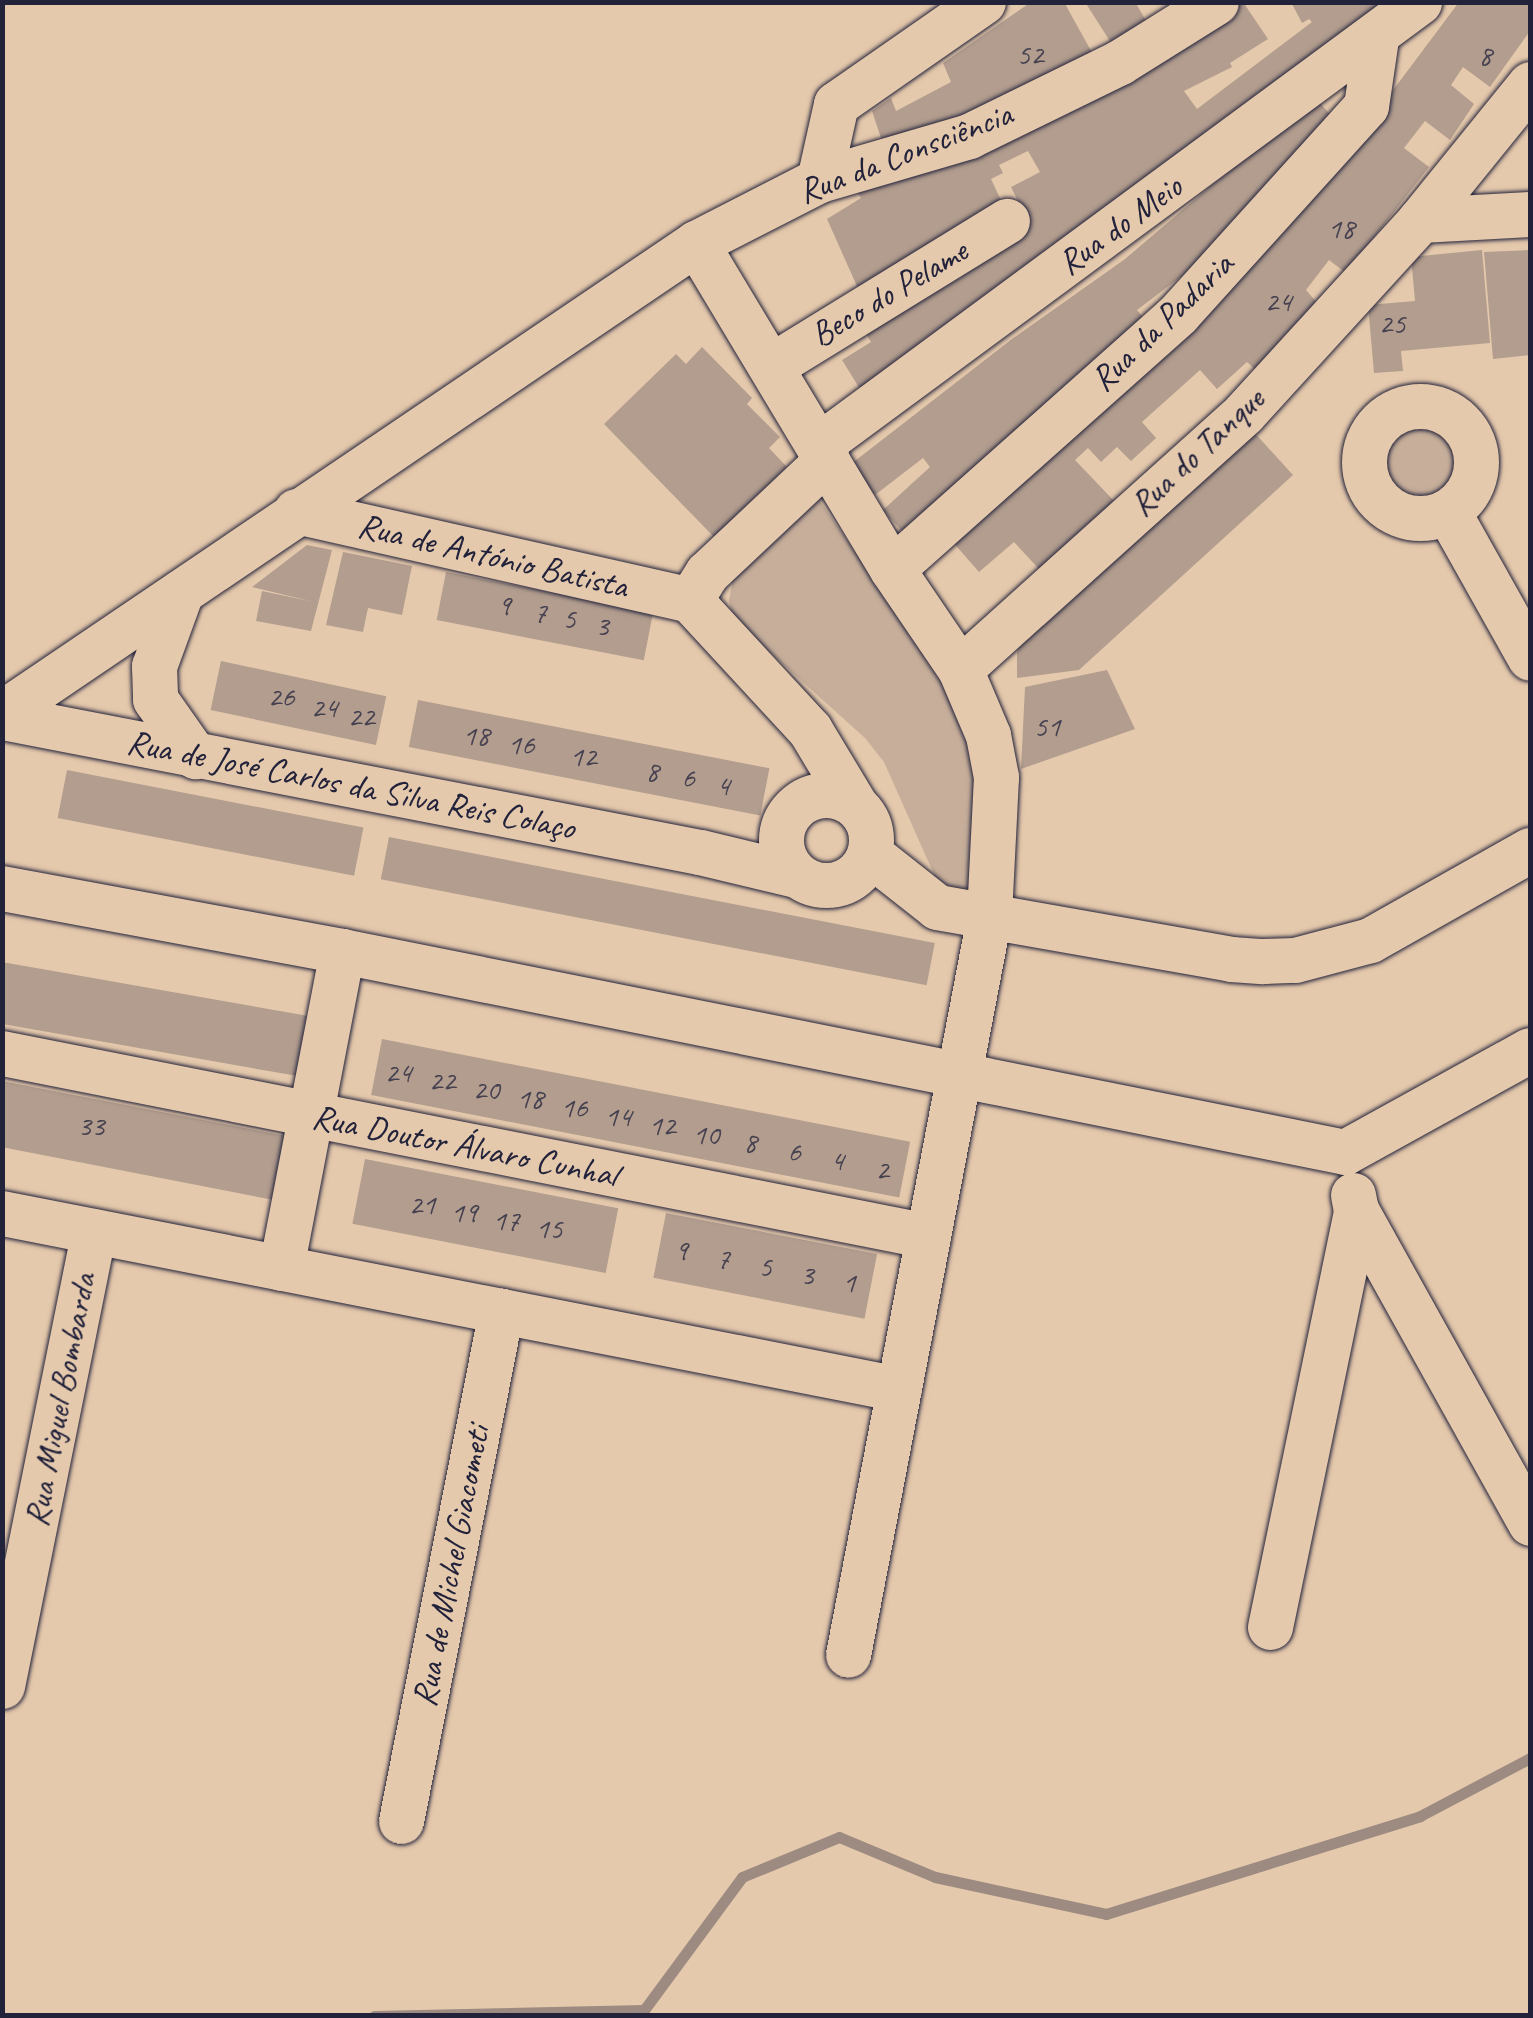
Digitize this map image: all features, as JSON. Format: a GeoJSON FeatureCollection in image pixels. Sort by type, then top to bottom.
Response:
{"type":"FeatureCollection","features":[{"type":"Feature","properties":{"kind":"street"},"geometry":{"type":"LineString","coordinates":[[819,180],[836,104],[983,2]]}},
{"type":"Feature","properties":{"kind":"street","name":"Rua da Consciência"},"geometry":{"type":"LineString","coordinates":[[2,715],[696,243],[819,180],[969,136],[1120,62],[1216,2]]}},
{"type":"Feature","properties":{"kind":"street","name":"Rua do Meio"},"geometry":{"type":"LineString","coordinates":[[690,600],[707,572],[823,452],[1419,2]]}},
{"type":"Feature","properties":{"kind":"street","name":"Rua da Padaria"},"geometry":{"type":"LineString","coordinates":[[892,569],[1178,314],[1366,106],[1376,38]]}},
{"type":"Feature","properties":{"kind":"street","name":"Rua do Tanque"},"geometry":{"type":"LineString","coordinates":[[960,670],[1244,413],[1420,220],[1530,84]]}},
{"type":"Feature","properties":{"kind":"street"},"geometry":{"type":"LineString","coordinates":[[1420,220],[1530,214]]}},
{"type":"Feature","properties":{"kind":"street","name":"Beco do Pelame"},"geometry":{"type":"LineString","coordinates":[[770,366],[1007,221]]}},
{"type":"Feature","properties":{"kind":"street"},"geometry":{"type":"LineString","coordinates":[[696,243],[892,569],[960,670],[988,735],[996,777],[989,916],[848,1654]]}},
{"type":"Feature","properties":{"kind":"street","name":"Rua de António Batista"},"geometry":{"type":"LineString","coordinates":[[296,512],[690,600]]}},
{"type":"Feature","properties":{"kind":"street"},"geometry":{"type":"LineString","coordinates":[[1448,512],[1530,658]]}},
{"type":"Feature","properties":{"kind":"street"},"geometry":{"type":"LineString","coordinates":[[181,592],[154,666],[155,699],[195,756]]}},
{"type":"Feature","properties":{"kind":"street"},"geometry":{"type":"LineString","coordinates":[[690,600],[810,730],[872,836],[870,854],[861,870],[799,853]]}},
{"type":"Feature","properties":{"kind":"street","name":"Rua de José Carlos da Silva Reis Colaço"},"geometry":{"type":"LineString","coordinates":[[2,715],[195,756],[700,852],[799,853],[937,907],[1231,959],[1295,960],[1370,940],[1530,850]]}},
{"type":"Feature","properties":{"kind":"street"},"geometry":{"type":"LineString","coordinates":[[799,853],[810,730]]}},
{"type":"Feature","properties":{"kind":"street"},"geometry":{"type":"LineString","coordinates":[[799,853],[804,799],[822,794],[840,796],[856,804]]}},
{"type":"Feature","properties":{"kind":"street"},"geometry":{"type":"LineString","coordinates":[[870,854],[937,907]]}},
{"type":"Feature","properties":{"kind":"street"},"geometry":{"type":"LineString","coordinates":[[2,888],[342,951],[1346,1152],[1530,1050]]}},
{"type":"Feature","properties":{"kind":"street"},"geometry":{"type":"LineString","coordinates":[[281,1268],[342,951]]}},
{"type":"Feature","properties":{"kind":"street","name":"Rua Doutor Álvaro Cunhal"},"geometry":{"type":"LineString","coordinates":[[2,1053],[928,1236]]}},
{"type":"Feature","properties":{"kind":"street"},"geometry":{"type":"LineString","coordinates":[[1346,1152],[1356,1210],[1530,1523]]}},
{"type":"Feature","properties":{"kind":"street"},"geometry":{"type":"LineString","coordinates":[[1270,1626],[1356,1210]]}},
{"type":"Feature","properties":{"kind":"street"},"geometry":{"type":"LineString","coordinates":[[2,1213],[899,1390]]}},
{"type":"Feature","properties":{"kind":"street","name":"Rua Miguel Bombarda"},"geometry":{"type":"LineString","coordinates":[[2,1686],[94,1231]]}},
{"type":"Feature","properties":{"kind":"street","name":"Rua de Michel Giacometi"},"geometry":{"type":"LineString","coordinates":[[401,1821],[501,1311]]}},
{"type":"Feature","properties":{"kind":"shaded area"},"geometry":{"type":"Polygon","coordinates":[[[1421,428],[1445,438],[1455,462],[1445,486],[1421,496],[1397,486],[1387,462],[1397,438],[1421,428]]]}},
{"type":"Feature","properties":{"kind":"shaded area"},"geometry":{"type":"Polygon","coordinates":[[[817,497],[956,697],[985,774],[978,885],[959,890],[937,881],[884,762],[865,738],[734,620],[729,601],[733,578],[817,497]]]}},
{"type":"Feature","properties":{"kind":"building"},"geometry":{"type":"Polygon","coordinates":[[[1031,2],[1064,2],[1095,58],[969,123],[883,144],[872,111],[891,98],[896,111],[951,82],[943,63],[1031,2]]]}},
{"type":"Feature","properties":{"kind":"building"},"geometry":{"type":"Polygon","coordinates":[[[1085,2],[1135,2],[1148,24],[1113,46],[1085,2]]]}},
{"type":"Feature","properties":{"kind":"building"},"geometry":{"type":"Polygon","coordinates":[[[1243,2],[1268,39],[1230,63],[1232,67],[1184,91],[1197,109],[1312,22],[1309,19],[1302,23],[1291,2],[1398,2],[860,389],[842,360],[871,342],[857,319],[1027,219],[1011,187],[1040,172],[1028,151],[999,165],[1003,173],[991,179],[1007,213],[860,293],[827,219],[861,198],[855,189],[1207,25],[1243,2]]]}},
{"type":"Feature","properties":{"kind":"building"},"geometry":{"type":"Polygon","coordinates":[[[1459,2],[1530,2],[1530,31],[1490,87],[1463,67],[1451,85],[1474,104],[1450,140],[1425,121],[1404,148],[1429,167],[1346,273],[1329,260],[1306,290],[1318,304],[1258,372],[1247,362],[1217,389],[1200,370],[1142,422],[1156,438],[1131,461],[1117,447],[1101,462],[1088,448],[1075,460],[1115,502],[1039,569],[1014,542],[979,572],[951,540],[1370,121],[1459,2]]]}},
{"type":"Feature","properties":{"kind":"building"},"geometry":{"type":"Polygon","coordinates":[[[1319,102],[1336,121],[1203,260],[1137,310],[1146,321],[908,538],[883,510],[930,467],[923,458],[875,495],[851,464],[1012,339],[1125,259],[1226,173],[1319,102]]]}},
{"type":"Feature","properties":{"kind":"building"},"geometry":{"type":"Polygon","coordinates":[[[1482,250],[1490,343],[1401,351],[1403,371],[1374,373],[1368,305],[1415,301],[1411,257],[1482,250]]]}},
{"type":"Feature","properties":{"kind":"building"},"geometry":{"type":"Polygon","coordinates":[[[1530,250],[1530,355],[1493,359],[1484,252],[1530,250]]]}},
{"type":"Feature","properties":{"kind":"building"},"geometry":{"type":"Polygon","coordinates":[[[702,347],[752,398],[747,404],[780,437],[769,448],[787,467],[715,538],[604,424],[676,354],[686,364],[702,347]]]}},
{"type":"Feature","properties":{"kind":"building"},"geometry":{"type":"Polygon","coordinates":[[[1251,429],[1293,475],[1079,670],[1017,678],[1017,652],[1024,637],[1251,429]]]}},
{"type":"Feature","properties":{"kind":"building"},"geometry":{"type":"Polygon","coordinates":[[[307,545],[332,550],[311,631],[256,621],[262,591],[314,602],[252,587],[307,545]]]}},
{"type":"Feature","properties":{"kind":"building"},"geometry":{"type":"Polygon","coordinates":[[[343,552],[412,566],[402,615],[368,608],[363,632],[326,625],[343,552]]]}},
{"type":"Feature","properties":{"kind":"building"},"geometry":{"type":"Polygon","coordinates":[[[446,572],[653,612],[644,660],[437,620],[446,572]]]}},
{"type":"Feature","properties":{"kind":"building"},"geometry":{"type":"Polygon","coordinates":[[[221,661],[386,696],[376,745],[211,710],[221,661]]]}},
{"type":"Feature","properties":{"kind":"building"},"geometry":{"type":"Polygon","coordinates":[[[1107,670],[1135,729],[1021,769],[1025,687],[1107,670]]]}},
{"type":"Feature","properties":{"kind":"building"},"geometry":{"type":"Polygon","coordinates":[[[418,700],[769,768],[760,815],[409,747],[418,700]]]}},
{"type":"Feature","properties":{"kind":"building"},"geometry":{"type":"Polygon","coordinates":[[[67,770],[363,828],[354,876],[58,818],[67,770]]]}},
{"type":"Feature","properties":{"kind":"building"},"geometry":{"type":"Polygon","coordinates":[[[389,837],[935,943],[927,985],[381,879],[389,837]]]}},
{"type":"Feature","properties":{"kind":"building"},"geometry":{"type":"Polygon","coordinates":[[[2,962],[314,1017],[304,1077],[2,1024],[2,962]]]}},
{"type":"Feature","properties":{"kind":"building"},"geometry":{"type":"Polygon","coordinates":[[[382,1039],[910,1142],[899,1198],[371,1095],[382,1039]]]}},
{"type":"Feature","properties":{"kind":"building"},"geometry":{"type":"Polygon","coordinates":[[[2,1081],[292,1137],[279,1201],[2,1147],[2,1081]]]}},
{"type":"Feature","properties":{"kind":"building"},"geometry":{"type":"Polygon","coordinates":[[[365,1159],[618,1208],[606,1273],[352,1224],[365,1159]]]}},
{"type":"Feature","properties":{"kind":"building"},"geometry":{"type":"Polygon","coordinates":[[[666,1213],[877,1254],[864,1319],[653,1278],[666,1213]]]}},
{"type":"Feature","properties":{"kind":"waterway"},"geometry":{"type":"LineString","coordinates":[[374,2016],[644,2010],[742,1877],[839,1837],[935,1877],[1106,1914],[1420,1816],[1530,1758]]}}]}
